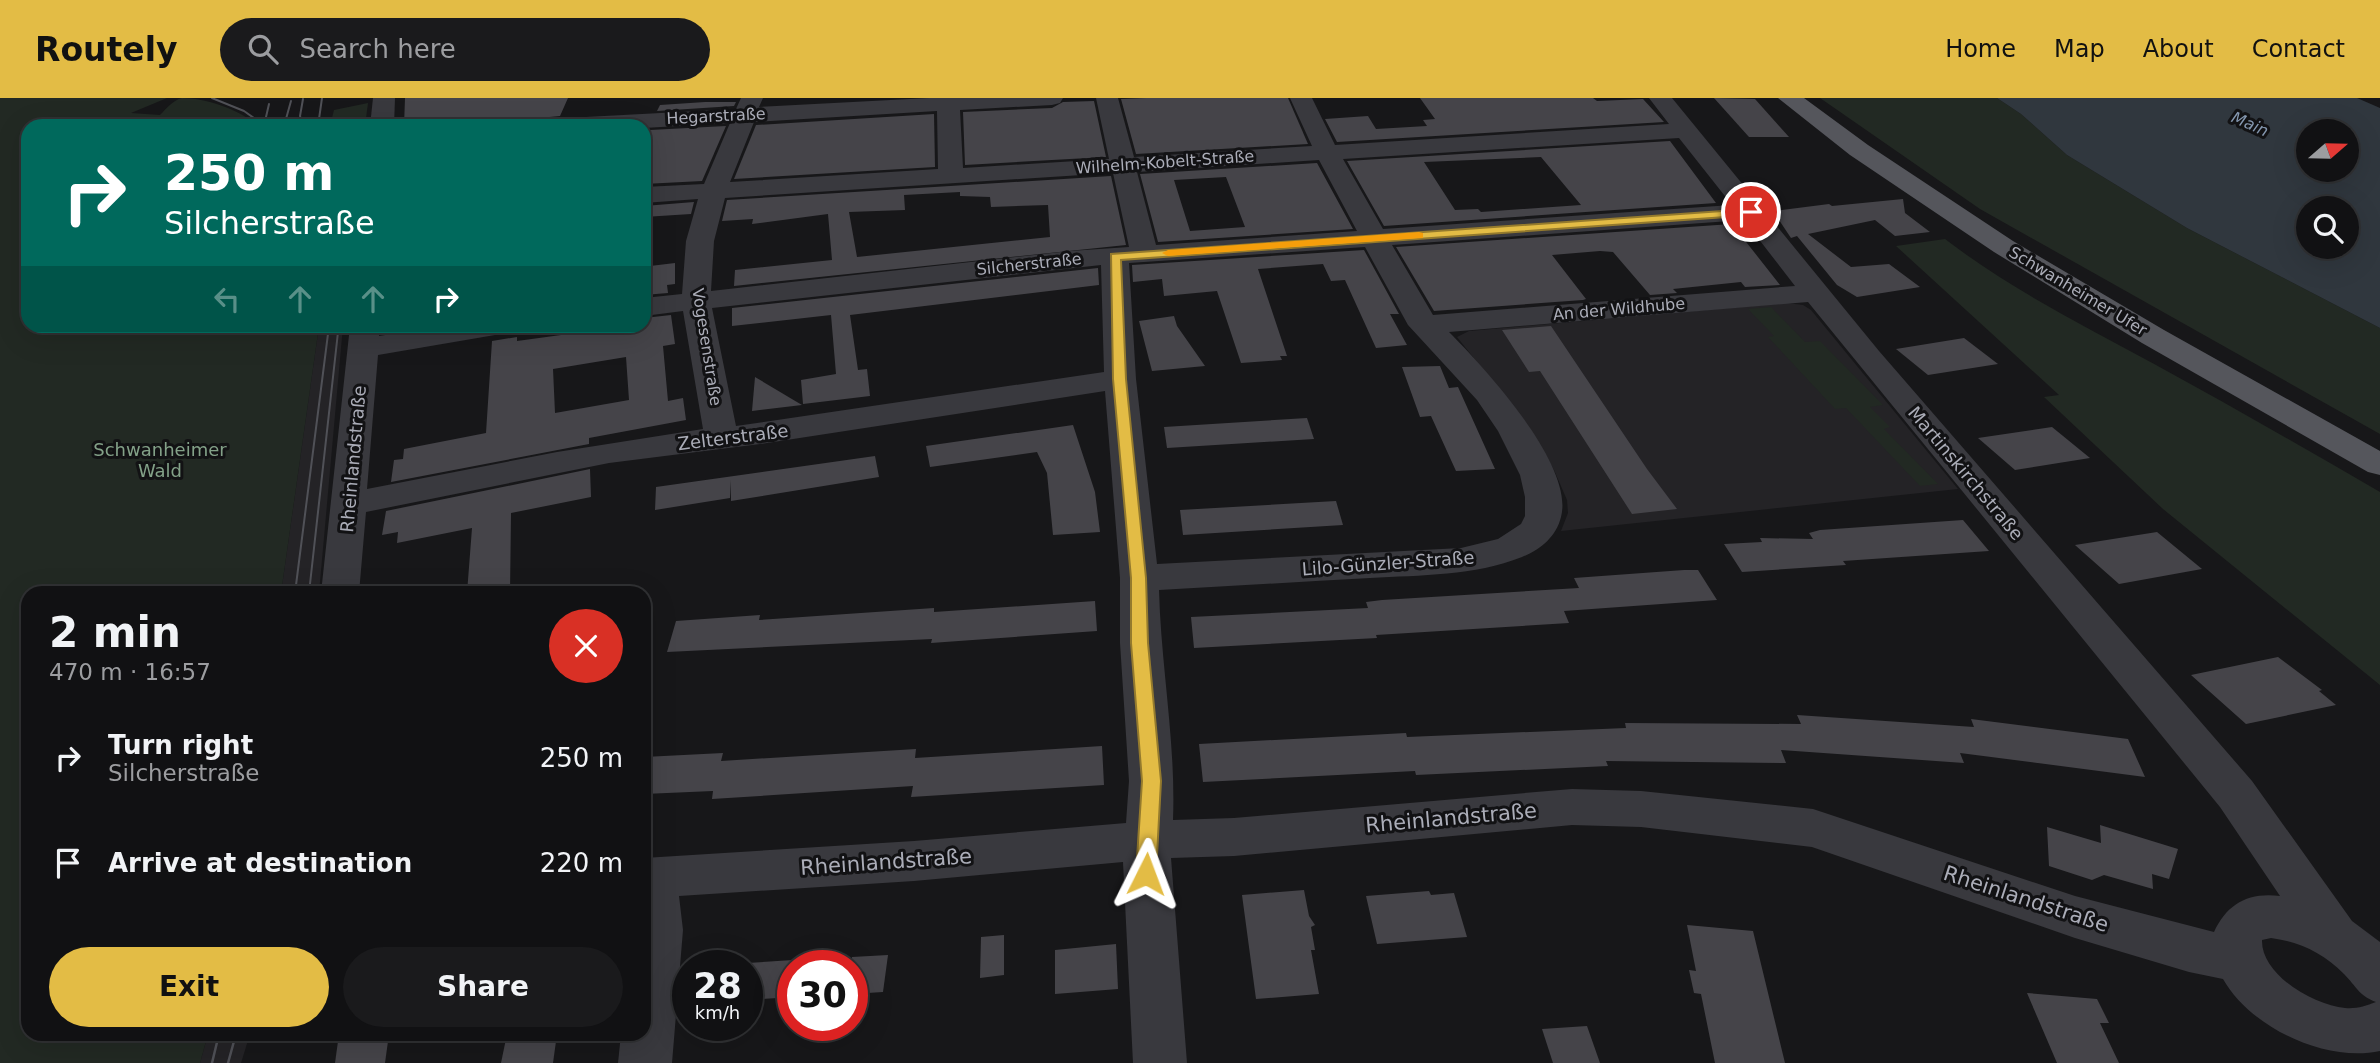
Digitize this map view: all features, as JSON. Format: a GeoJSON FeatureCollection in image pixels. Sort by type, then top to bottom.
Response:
{"type":"FeatureCollection","features":[{"type":"Feature","properties":{"kind":"main road","name":"Schwanheimer Ufer"},"geometry":{"type":"LineString","coordinates":[[1789,98],[1838,136],[1984,235],[2100,306],[2380,465]]}},
{"type":"Feature","properties":{"kind":"main road","name":"Schwanheimer Ufer"},"geometry":{"type":"LineString","coordinates":[[1812,98],[1861,135],[2010,233],[2124,300],[2380,442]]}},
{"type":"Feature","properties":{"kind":"street"},"geometry":{"type":"LineString","coordinates":[[382,119],[384,98]]}},
{"type":"Feature","properties":{"kind":"street"},"geometry":{"type":"LineString","coordinates":[[564,119],[578,98]]}},
{"type":"Feature","properties":{"kind":"street","name":"Hegarstraße"},"geometry":{"type":"LineString","coordinates":[[626,119],[748,106],[1052,98]]}},
{"type":"Feature","properties":{"kind":"street"},"geometry":{"type":"LineString","coordinates":[[1107,98],[1122,164],[1130,256],[1119,379],[1139,578],[1140,643],[1152,781],[1146,874],[1160,1063]]}},
{"type":"Feature","properties":{"kind":"street","name":"Lilo-Günzler-Straße"},"geometry":{"type":"LineString","coordinates":[[1139,578],[1461,560],[1489,555],[1516,544],[1536,531],[1544,517],[1544,494],[1520,442],[1478,380],[1423,325],[1326,152],[1301,98]]}},
{"type":"Feature","properties":{"kind":"street","name":"Martinskirchstraße"},"geometry":{"type":"LineString","coordinates":[[1660,98],[1815,293],[2236,794],[2334,936]]}},
{"type":"Feature","properties":{"kind":"street"},"geometry":{"type":"LineString","coordinates":[[948,101],[951,175]]}},
{"type":"Feature","properties":{"kind":"street","name":"Vogesenstraße"},"geometry":{"type":"LineString","coordinates":[[721,437],[698,301],[700,245],[716,191],[748,106]]}},
{"type":"Feature","properties":{"kind":"street","name":"Wilhelm-Kobelt-Straße"},"geometry":{"type":"LineString","coordinates":[[651,195],[1686,130]]}},
{"type":"Feature","properties":{"kind":"street","name":"Silcherstraße"},"geometry":{"type":"LineString","coordinates":[[651,306],[1070,259],[1751,212]]}},
{"type":"Feature","properties":{"kind":"street","name":"An der Wildhube"},"geometry":{"type":"LineString","coordinates":[[1423,325],[1815,293]]}},
{"type":"Feature","properties":{"kind":"street"},"geometry":{"type":"LineString","coordinates":[[364,337],[412,333]]}},
{"type":"Feature","properties":{"kind":"street","name":"Rheinlandstraße"},"geometry":{"type":"LineString","coordinates":[[342,586],[364,337]]}},
{"type":"Feature","properties":{"kind":"street","name":"Zelterstraße"},"geometry":{"type":"LineString","coordinates":[[348,504],[631,451],[1119,379]]}},
{"type":"Feature","properties":{"kind":"street","name":"Rheinlandstraße"},"geometry":{"type":"LineString","coordinates":[[651,877],[914,861],[1149,840],[1234,837],[1572,807],[1641,809],[1813,828],[2075,916],[2189,950],[2238,959]]}},
{"type":"Feature","properties":{"kind":"street","name":"Martinskirchstraße"},"geometry":{"type":"LineString","coordinates":[[2271,848],[2279,883],[2282,917]]}},
{"type":"Feature","properties":{"kind":"street"},"geometry":{"type":"LineString","coordinates":[[651,889],[658,930],[651,1008]]}},
{"type":"Feature","properties":{"kind":"street"},"geometry":{"type":"LineString","coordinates":[[2372,1035],[2333,1031],[2285,1010],[2248,977],[2238,959],[2234,943],[2238,930],[2248,921],[2263,917],[2282,917],[2308,924],[2334,936],[2356,952],[2380,980]]}},
{"type":"Feature","properties":{"kind":"street"},"geometry":{"type":"LineString","coordinates":[[646,1063],[648,1041]]}},
{"type":"Feature","properties":{"kind":"shaded area"},"geometry":{"type":"Polygon","coordinates":[[[1787,303],[1803,305],[1811,310],[1958,489],[1561,531],[1568,513],[1567,500],[1554,470],[1528,426],[1457,337],[1469,331],[1787,303]]]}},
{"type":"Feature","properties":{"kind":"shaded area"},"geometry":{"type":"Polygon","coordinates":[[[318,333],[342,333],[320,586],[282,586],[318,333]]]}},
{"type":"Feature","properties":{"kind":"shaded area"},"geometry":{"type":"Polygon","coordinates":[[[206,1041],[248,1041],[241,1063],[200,1063],[206,1041]]]}},
{"type":"Feature","properties":{"kind":"green space","name":"Schwanheimer Wald"},"geometry":{"type":"Polygon","coordinates":[[[0,98],[167,98],[131,113],[160,115],[182,98],[212,103],[249,119],[21,119],[21,333],[318,333],[282,586],[21,586],[21,1041],[206,1041],[200,1063],[0,1063],[0,98]]]}},
{"type":"Feature","properties":{"kind":"green space"},"geometry":{"type":"Polygon","coordinates":[[[1820,98],[1997,98],[2021,114],[2067,155],[2187,228],[2380,328],[2380,434],[1980,209],[1820,98]]]}},
{"type":"Feature","properties":{"kind":"green space"},"geometry":{"type":"Polygon","coordinates":[[[368,103],[366,119],[332,119],[334,110],[368,103]]]}},
{"type":"Feature","properties":{"kind":"green space"},"geometry":{"type":"Polygon","coordinates":[[[1945,239],[2048,306],[2380,492],[2380,685],[2163,509],[2044,397],[2059,395],[1896,246],[1945,239]]]}},
{"type":"Feature","properties":{"kind":"green space"},"geometry":{"type":"Polygon","coordinates":[[[1771,307],[1805,342],[1820,341],[1883,405],[1870,407],[1890,427],[1884,429],[1938,484],[1920,486],[1846,408],[1835,409],[1768,337],[1774,336],[1748,309],[1771,307]]]}},
{"type":"Feature","properties":{"kind":"water","name":"Main"},"geometry":{"type":"Polygon","coordinates":[[[1997,98],[2357,98],[2380,108],[2380,328],[2187,228],[2067,155],[2021,114],[1997,98]]]}},
{"type":"Feature","properties":{"kind":"building"},"geometry":{"type":"Polygon","coordinates":[[[405,98],[568,98],[560,116],[538,119],[404,119],[405,98]]]}},
{"type":"Feature","properties":{"kind":"building"},"geometry":{"type":"Polygon","coordinates":[[[1288,98],[1308,144],[1136,154],[1121,99],[1288,98]]]}},
{"type":"Feature","properties":{"kind":"building"},"geometry":{"type":"Polygon","coordinates":[[[1420,98],[1593,98],[1597,101],[1643,99],[1664,122],[1337,142],[1325,119],[1368,116],[1376,129],[1427,126],[1423,120],[1435,119],[1420,98]]]}},
{"type":"Feature","properties":{"kind":"building"},"geometry":{"type":"Polygon","coordinates":[[[1714,98],[1755,99],[1789,137],[1749,137],[1714,98]]]}},
{"type":"Feature","properties":{"kind":"building"},"geometry":{"type":"Polygon","coordinates":[[[1094,101],[1106,157],[965,165],[963,112],[1052,108],[1063,102],[1094,101]]]}},
{"type":"Feature","properties":{"kind":"building"},"geometry":{"type":"Polygon","coordinates":[[[736,102],[734,106],[657,111],[660,105],[736,102]]]}},
{"type":"Feature","properties":{"kind":"building"},"geometry":{"type":"Polygon","coordinates":[[[934,114],[935,167],[734,179],[756,125],[934,114]]]}},
{"type":"Feature","properties":{"kind":"building"},"geometry":{"type":"Polygon","coordinates":[[[726,126],[702,181],[651,184],[651,130],[726,126]]]}},
{"type":"Feature","properties":{"kind":"building"},"geometry":{"type":"Polygon","coordinates":[[[1670,141],[1716,203],[1384,226],[1347,161],[1670,141]],[[1541,157],[1424,162],[1455,210],[1478,209],[1481,212],[1581,205],[1541,157]]]}},
{"type":"Feature","properties":{"kind":"building"},"geometry":{"type":"Polygon","coordinates":[[[1317,163],[1353,229],[1158,242],[1140,174],[1317,163]],[[1226,177],[1174,180],[1190,231],[1245,227],[1226,177]]]}},
{"type":"Feature","properties":{"kind":"building"},"geometry":{"type":"Polygon","coordinates":[[[1111,176],[1126,245],[734,286],[735,270],[832,260],[828,214],[752,224],[753,219],[722,221],[727,200],[1111,176]],[[960,192],[904,195],[905,210],[849,212],[857,257],[1050,237],[1048,205],[991,207],[990,197],[960,196],[960,192]]]}},
{"type":"Feature","properties":{"kind":"building"},"geometry":{"type":"Polygon","coordinates":[[[1903,199],[1905,213],[1930,232],[1895,236],[1875,220],[1808,234],[1851,267],[1889,264],[1920,287],[1857,297],[1837,285],[1797,236],[1791,238],[1773,211],[1829,204],[1832,206],[1903,199]]]}},
{"type":"Feature","properties":{"kind":"building"},"geometry":{"type":"Polygon","coordinates":[[[694,202],[691,214],[651,217],[651,205],[694,202]]]}},
{"type":"Feature","properties":{"kind":"building"},"geometry":{"type":"Polygon","coordinates":[[[1732,224],[1780,285],[1745,287],[1741,282],[1673,289],[1677,293],[1650,295],[1613,252],[1600,251],[1552,255],[1586,299],[1434,311],[1396,247],[1732,224]]]}},
{"type":"Feature","properties":{"kind":"building"},"geometry":{"type":"Polygon","coordinates":[[[1364,250],[1399,314],[1390,314],[1407,345],[1376,348],[1345,280],[1331,281],[1323,264],[1258,269],[1287,356],[1280,356],[1282,360],[1241,363],[1217,291],[1164,296],[1162,279],[1133,282],[1132,265],[1364,250]]]}},
{"type":"Feature","properties":{"kind":"building"},"geometry":{"type":"Polygon","coordinates":[[[675,263],[675,284],[667,285],[668,293],[651,294],[651,266],[675,263]]]}},
{"type":"Feature","properties":{"kind":"building"},"geometry":{"type":"Polygon","coordinates":[[[1098,268],[1099,285],[850,315],[858,370],[867,369],[870,396],[803,404],[801,380],[836,374],[831,315],[732,326],[732,308],[1098,268]]]}},
{"type":"Feature","properties":{"kind":"building"},"geometry":{"type":"Polygon","coordinates":[[[671,315],[675,344],[663,346],[668,401],[683,398],[686,420],[589,438],[589,444],[391,482],[394,460],[403,459],[404,449],[486,433],[492,341],[517,337],[517,341],[561,335],[651,333],[651,317],[671,315]],[[626,357],[553,369],[555,413],[629,400],[626,357]]]}},
{"type":"Feature","properties":{"kind":"building"},"geometry":{"type":"Polygon","coordinates":[[[1174,316],[1177,326],[1205,366],[1152,371],[1139,321],[1174,316]]]}},
{"type":"Feature","properties":{"kind":"building"},"geometry":{"type":"Polygon","coordinates":[[[1551,326],[1677,509],[1632,514],[1540,371],[1529,372],[1502,330],[1551,326]]]}},
{"type":"Feature","properties":{"kind":"building"},"geometry":{"type":"Polygon","coordinates":[[[1964,338],[1998,364],[1928,375],[1896,349],[1964,338]]]}},
{"type":"Feature","properties":{"kind":"building"},"geometry":{"type":"Polygon","coordinates":[[[1440,366],[1449,388],[1458,387],[1495,469],[1456,471],[1431,416],[1420,417],[1402,367],[1440,366]]]}},
{"type":"Feature","properties":{"kind":"building"},"geometry":{"type":"Polygon","coordinates":[[[755,377],[802,405],[752,411],[755,377]]]}},
{"type":"Feature","properties":{"kind":"building"},"geometry":{"type":"Polygon","coordinates":[[[1307,418],[1314,439],[1167,448],[1164,427],[1307,418]]]}},
{"type":"Feature","properties":{"kind":"building"},"geometry":{"type":"Polygon","coordinates":[[[1073,425],[1095,492],[1100,532],[1053,535],[1047,473],[1037,452],[930,467],[926,446],[1073,425]]]}},
{"type":"Feature","properties":{"kind":"building"},"geometry":{"type":"Polygon","coordinates":[[[2052,427],[2090,458],[2015,470],[1978,438],[2052,427]]]}},
{"type":"Feature","properties":{"kind":"building"},"geometry":{"type":"Polygon","coordinates":[[[875,456],[879,477],[731,501],[731,480],[730,498],[655,510],[656,487],[875,456]]]}},
{"type":"Feature","properties":{"kind":"building"},"geometry":{"type":"Polygon","coordinates":[[[590,469],[591,497],[511,513],[510,586],[468,586],[472,528],[397,543],[398,532],[382,535],[386,511],[590,469]]]}},
{"type":"Feature","properties":{"kind":"building"},"geometry":{"type":"Polygon","coordinates":[[[1336,501],[1343,525],[1183,535],[1180,510],[1336,501]]]}},
{"type":"Feature","properties":{"kind":"building"},"geometry":{"type":"Polygon","coordinates":[[[1963,520],[1989,551],[1843,561],[1846,565],[1742,572],[1724,544],[1762,542],[1760,538],[1813,539],[1809,533],[1820,530],[1963,520]]]}},
{"type":"Feature","properties":{"kind":"building"},"geometry":{"type":"Polygon","coordinates":[[[2157,532],[2202,569],[2119,584],[2075,545],[2157,532]]]}},
{"type":"Feature","properties":{"kind":"building"},"geometry":{"type":"Polygon","coordinates":[[[1698,570],[1717,600],[1564,611],[1569,623],[1376,635],[1377,638],[1194,648],[1191,617],[1368,608],[1366,602],[1382,600],[1579,588],[1574,578],[1698,570]]]}},
{"type":"Feature","properties":{"kind":"building"},"geometry":{"type":"Polygon","coordinates":[[[1095,601],[1097,631],[931,643],[932,639],[667,652],[676,621],[760,615],[759,620],[934,608],[934,612],[1095,601]]]}},
{"type":"Feature","properties":{"kind":"building"},"geometry":{"type":"Polygon","coordinates":[[[2278,657],[2322,690],[2319,691],[2336,705],[2246,724],[2191,675],[2278,657]]]}},
{"type":"Feature","properties":{"kind":"building"},"geometry":{"type":"Polygon","coordinates":[[[1797,715],[1974,727],[1971,719],[2128,739],[2145,777],[1960,753],[1964,763],[1781,750],[1786,763],[1606,761],[1608,766],[1416,775],[1415,771],[1203,782],[1199,744],[1406,733],[1407,737],[1626,728],[1625,723],[1801,724],[1797,715]]]}},
{"type":"Feature","properties":{"kind":"building"},"geometry":{"type":"Polygon","coordinates":[[[1102,746],[1104,785],[911,797],[913,786],[712,799],[713,791],[651,794],[651,757],[723,753],[721,761],[916,749],[915,758],[1102,746]]]}},
{"type":"Feature","properties":{"kind":"building"},"geometry":{"type":"Polygon","coordinates":[[[2100,825],[2178,849],[2169,879],[2152,874],[2153,889],[2104,875],[2092,880],[2049,866],[2047,827],[2101,843],[2100,825]]]}},
{"type":"Feature","properties":{"kind":"building"},"geometry":{"type":"Polygon","coordinates":[[[1304,890],[1309,916],[1315,925],[1311,927],[1315,950],[1311,950],[1319,994],[1256,999],[1242,895],[1304,890]]]}},
{"type":"Feature","properties":{"kind":"building"},"geometry":{"type":"Polygon","coordinates":[[[1429,891],[1431,895],[1454,893],[1467,937],[1377,944],[1366,896],[1429,891]]]}},
{"type":"Feature","properties":{"kind":"building"},"geometry":{"type":"Polygon","coordinates":[[[1687,925],[1753,931],[1785,1063],[1715,1063],[1701,994],[1694,993],[1689,970],[1696,971],[1687,925]]]}},
{"type":"Feature","properties":{"kind":"building"},"geometry":{"type":"Polygon","coordinates":[[[1004,935],[1004,975],[980,978],[981,937],[1004,935]]]}},
{"type":"Feature","properties":{"kind":"building"},"geometry":{"type":"Polygon","coordinates":[[[1116,944],[1118,989],[1055,994],[1055,950],[1116,944]]]}},
{"type":"Feature","properties":{"kind":"building"},"geometry":{"type":"Polygon","coordinates":[[[888,955],[883,992],[868,993],[868,956],[888,955]]]}},
{"type":"Feature","properties":{"kind":"building"},"geometry":{"type":"Polygon","coordinates":[[[777,961],[777,998],[763,999],[763,962],[777,961]]]}},
{"type":"Feature","properties":{"kind":"building"},"geometry":{"type":"Polygon","coordinates":[[[2027,993],[2097,999],[2109,1023],[2100,1023],[2119,1063],[2057,1063],[2027,993]]]}},
{"type":"Feature","properties":{"kind":"building"},"geometry":{"type":"Polygon","coordinates":[[[1587,1026],[1600,1063],[1553,1063],[1542,1029],[1587,1026]]]}},
{"type":"Feature","properties":{"kind":"building"},"geometry":{"type":"Polygon","coordinates":[[[338,1041],[388,1041],[385,1063],[335,1063],[338,1041]]]}},
{"type":"Feature","properties":{"kind":"building"},"geometry":{"type":"Polygon","coordinates":[[[506,1041],[556,1041],[553,1063],[501,1063],[506,1041]]]}},
{"type":"Feature","properties":{"kind":"tram line"},"geometry":{"type":"LineString","coordinates":[[212,98],[244,111],[255,119]]}},
{"type":"Feature","properties":{"kind":"tram line"},"geometry":{"type":"LineString","coordinates":[[319,119],[322,98]]}},
{"type":"Feature","properties":{"kind":"tram line"},"geometry":{"type":"LineString","coordinates":[[301,119],[303,99]]}},
{"type":"Feature","properties":{"kind":"tram line"},"geometry":{"type":"LineString","coordinates":[[286,119],[291,101]]}},
{"type":"Feature","properties":{"kind":"tram line"},"geometry":{"type":"LineString","coordinates":[[266,119],[269,104]]}},
{"type":"Feature","properties":{"kind":"tram line"},"geometry":{"type":"LineString","coordinates":[[296,586],[328,333]]}},
{"type":"Feature","properties":{"kind":"tram line"},"geometry":{"type":"LineString","coordinates":[[310,586],[338,333]]}},
{"type":"Feature","properties":{"kind":"tram line"},"geometry":{"type":"LineString","coordinates":[[212,1063],[217,1041]]}},
{"type":"Feature","properties":{"kind":"tram line"},"geometry":{"type":"LineString","coordinates":[[228,1063],[234,1041]]}},
{"type":"Feature","properties":{"kind":"slow traffic"},"geometry":{"type":"LineString","coordinates":[[1168,253],[1419,235]]}},
{"type":"Feature","properties":{"kind":"route"},"geometry":{"type":"LineString","coordinates":[[1146,874],[1152,781],[1140,643],[1139,578],[1119,379],[1115,257],[1751,212]]}}]}
